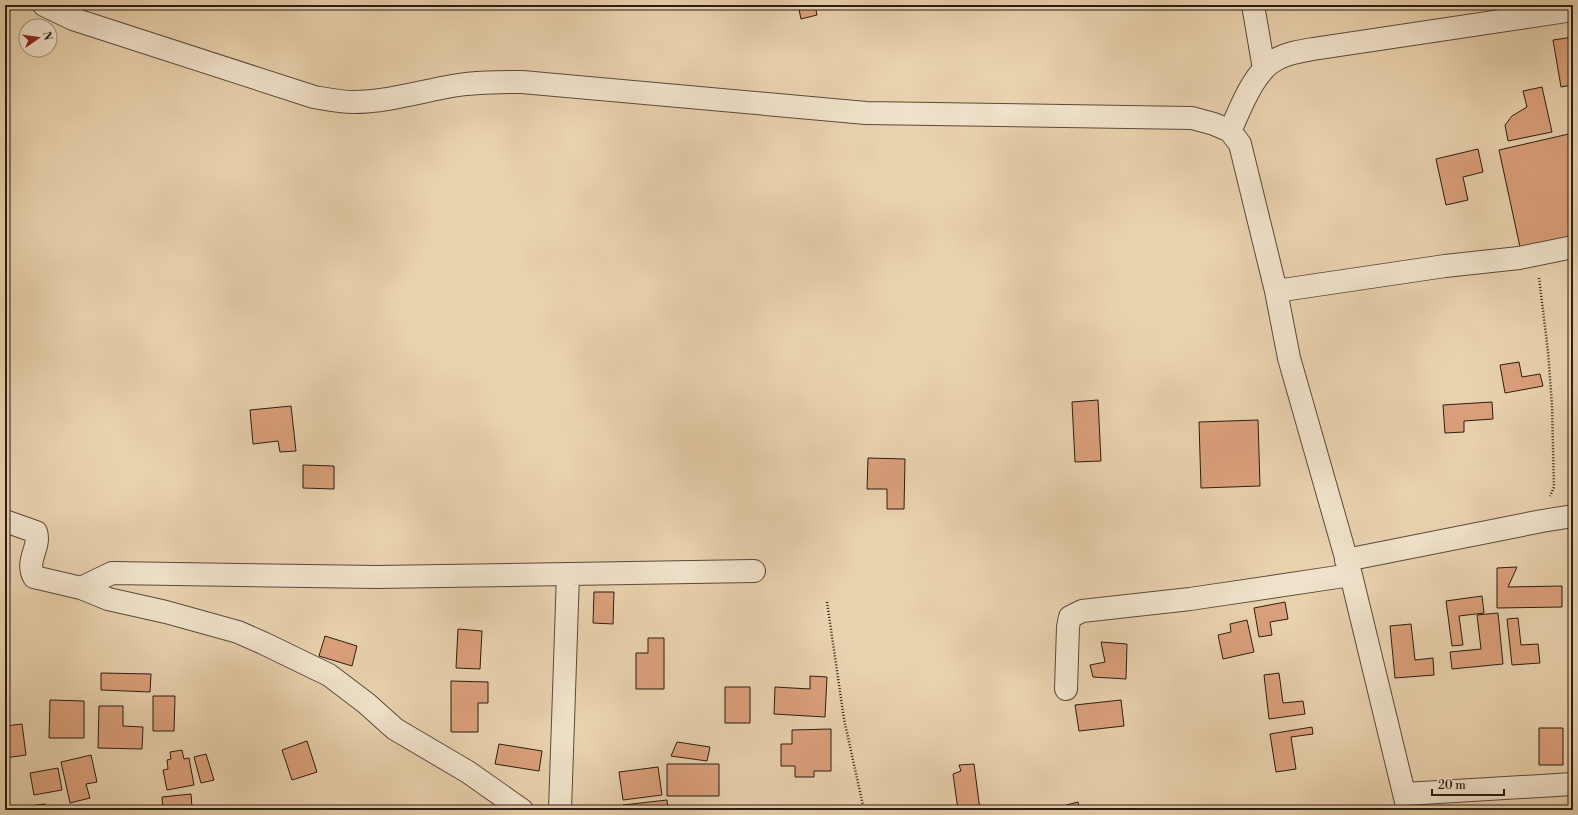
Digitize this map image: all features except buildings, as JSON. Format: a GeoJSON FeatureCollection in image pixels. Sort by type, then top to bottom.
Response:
{"type":"FeatureCollection","features":[{"type":"Feature","properties":{"kind":"street"},"geometry":{"type":"LineString","coordinates":[[44,5],[80,21],[314,97],[337,101],[352,102],[381,100],[482,82],[522,82],[866,113],[1192,118],[1214,124],[1230,131],[1240,144],[1276,291],[1289,358],[1349,568],[1406,802],[1573,784]]}},
{"type":"Feature","properties":{"kind":"street"},"geometry":{"type":"LineString","coordinates":[[1253,5],[1264,69]]}},
{"type":"Feature","properties":{"kind":"street"},"geometry":{"type":"LineString","coordinates":[[1230,131],[1249,92],[1264,69],[1275,59],[1288,54],[1573,10]]}},
{"type":"Feature","properties":{"kind":"street"},"geometry":{"type":"LineString","coordinates":[[1276,291],[1445,266],[1519,258],[1573,247]]}},
{"type":"Feature","properties":{"kind":"street"},"geometry":{"type":"LineString","coordinates":[[1066,689],[1068,627],[1070,617],[1082,611],[1190,599],[1349,568],[1542,520],[1573,516]]}},
{"type":"Feature","properties":{"kind":"street"},"geometry":{"type":"LineString","coordinates":[[5,521],[36,532],[38,538],[31,564],[34,577],[81,588],[108,599],[166,612],[238,632],[329,675],[366,703],[395,729],[468,772],[522,810]]}},
{"type":"Feature","properties":{"kind":"street"},"geometry":{"type":"LineString","coordinates":[[81,588],[112,573],[377,577],[754,572]]}},
{"type":"Feature","properties":{"kind":"street"},"geometry":{"type":"LineString","coordinates":[[560,810],[568,574]]}},
{"type":"Feature","properties":{"kind":"path"},"geometry":{"type":"LineString","coordinates":[[1536,255],[1548,351],[1552,405],[1554,487],[1542,520]]}},
{"type":"Feature","properties":{"kind":"path"},"geometry":{"type":"LineString","coordinates":[[827,602],[844,719],[864,810]]}}]}
